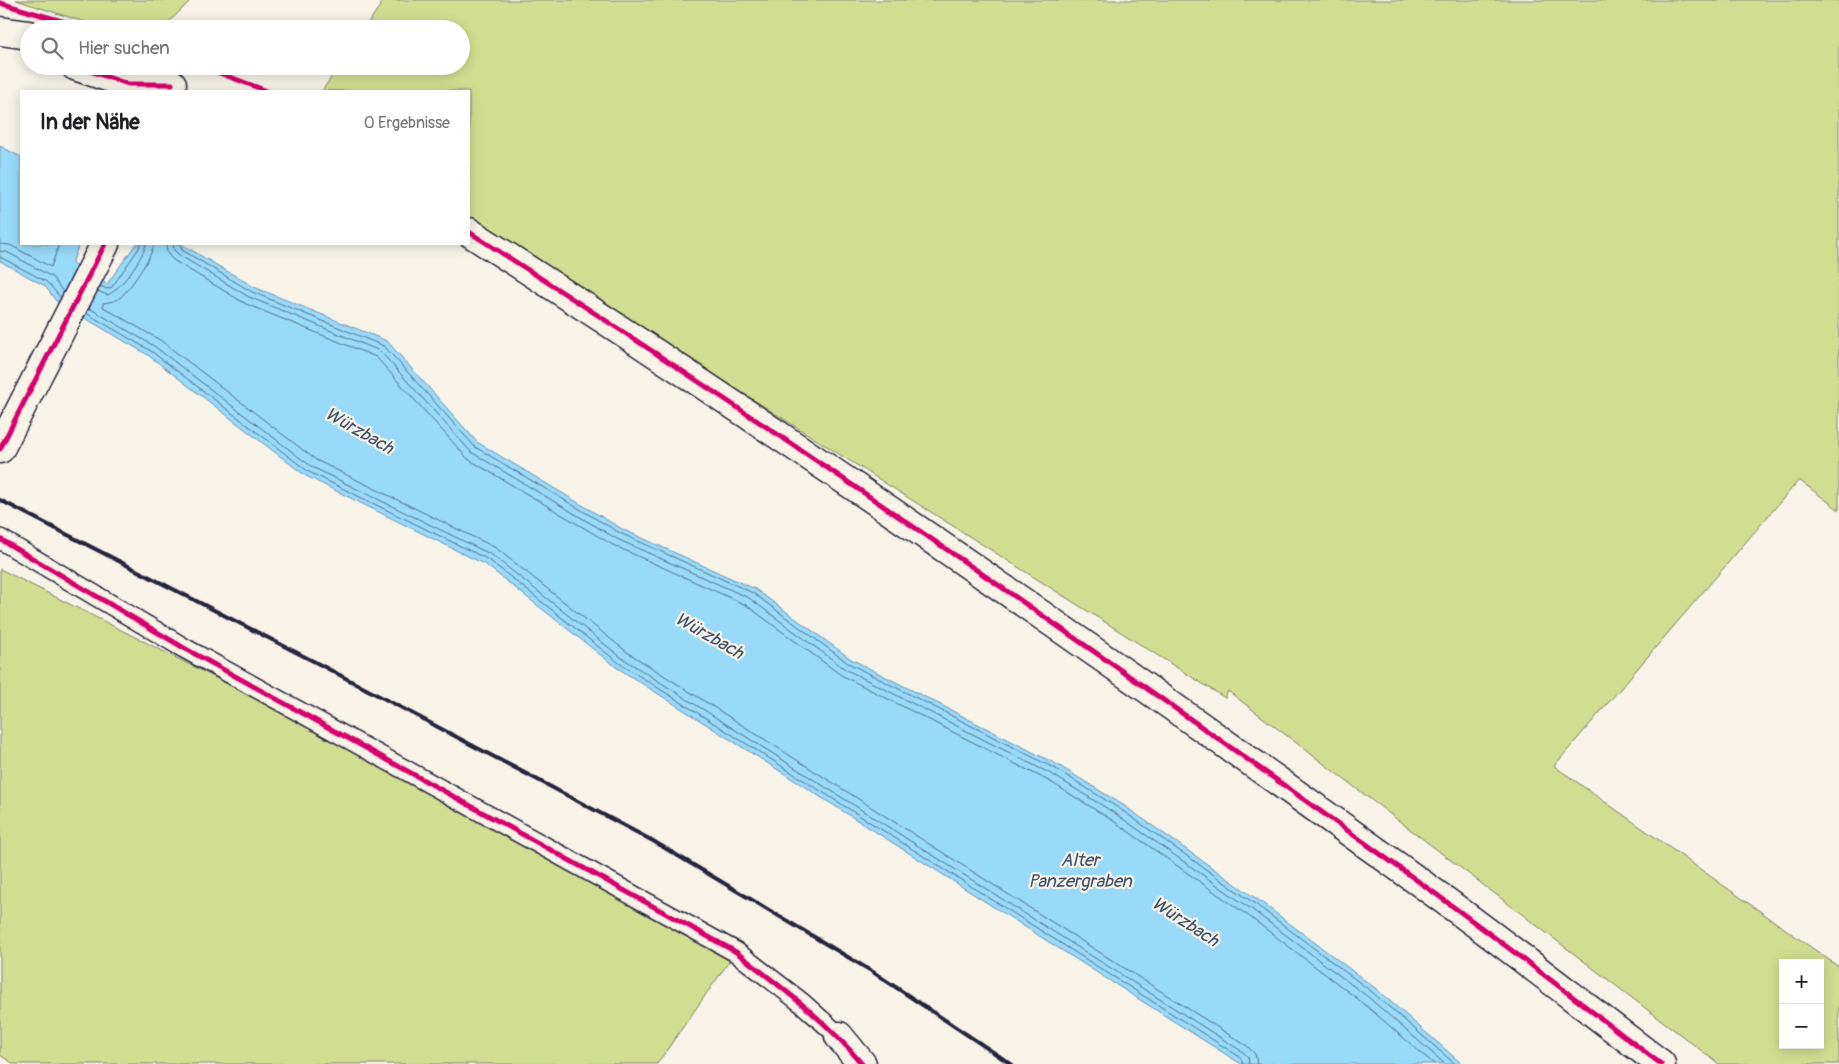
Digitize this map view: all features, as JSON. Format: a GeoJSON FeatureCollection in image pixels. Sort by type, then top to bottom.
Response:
{"type":"FeatureCollection","features":[{"type":"Feature","properties":{"kind":"main road"},"geometry":{"type":"LineString","coordinates":[[102,75],[128,84],[177,89]]}},
{"type":"Feature","properties":{"kind":"main road"},"geometry":{"type":"LineString","coordinates":[[158,75],[177,89]]}},
{"type":"Feature","properties":{"kind":"main road"},"geometry":{"type":"LineString","coordinates":[[470,233],[974,568],[1424,885],[1661,1064]]}},
{"type":"Feature","properties":{"kind":"main road"},"geometry":{"type":"LineString","coordinates":[[0,449],[101,253]]}},
{"type":"Feature","properties":{"kind":"main road"},"geometry":{"type":"LineString","coordinates":[[839,1036],[862,1064]]}},
{"type":"Feature","properties":{"kind":"lane"},"geometry":{"type":"LineString","coordinates":[[0,539],[184,648],[736,952],[802,1003],[839,1036]]}},
{"type":"Feature","properties":{"kind":"green space"},"geometry":{"type":"Polygon","coordinates":[[[16,0],[191,0],[171,20],[78,20],[16,0]]]}},
{"type":"Feature","properties":{"kind":"green space"},"geometry":{"type":"Polygon","coordinates":[[[384,0],[1839,0],[1839,510],[1799,480],[1554,766],[1839,967],[1839,1064],[1719,1064],[1228,691],[1225,698],[470,221],[470,90],[323,90],[333,75],[470,75],[470,20],[370,20],[384,0]]]}},
{"type":"Feature","properties":{"kind":"green space"},"geometry":{"type":"Polygon","coordinates":[[[0,569],[742,943],[657,1064],[14,1064],[0,1055],[0,569]]]}},
{"type":"Feature","properties":{"kind":"water","name":"Alter Panzergraben"},"geometry":{"type":"Polygon","coordinates":[[[0,146],[20,156],[20,245],[79,245],[72,263],[107,284],[135,245],[183,245],[254,287],[387,341],[477,442],[622,529],[755,589],[851,659],[1058,765],[1123,805],[1261,902],[1375,988],[1462,1064],[1241,1064],[616,667],[486,565],[306,476],[148,355],[56,301],[45,286],[0,261],[0,146]]]}},
{"type":"Feature","properties":{"kind":"railway"},"geometry":{"type":"LineString","coordinates":[[0,500],[317,663],[653,841],[873,972],[1011,1064]]}},
{"type":"Feature","properties":{"kind":"cycle path"},"geometry":{"type":"LineString","coordinates":[[0,3],[58,20]]}},
{"type":"Feature","properties":{"kind":"cycle path"},"geometry":{"type":"LineString","coordinates":[[102,75],[128,84],[172,84]]}},
{"type":"Feature","properties":{"kind":"cycle path"},"geometry":{"type":"LineString","coordinates":[[225,75],[264,90]]}},
{"type":"Feature","properties":{"kind":"cycle path"},"geometry":{"type":"LineString","coordinates":[[470,233],[830,470],[1187,716],[1452,906],[1661,1064]]}},
{"type":"Feature","properties":{"kind":"cycle path"},"geometry":{"type":"LineString","coordinates":[[0,449],[104,245]]}},
{"type":"Feature","properties":{"kind":"cycle path"},"geometry":{"type":"LineString","coordinates":[[0,539],[184,648],[736,952],[818,1018],[862,1064]]}},
{"type":"Feature","properties":{"kind":"water label","name":"Würzbach"},"geometry":{"type":"Point","coordinates":[359,431]}},
{"type":"Feature","properties":{"kind":"water label","name":"Würzbach"},"geometry":{"type":"Point","coordinates":[709,636]}},
{"type":"Feature","properties":{"kind":"water label","name":"Würzbach"},"geometry":{"type":"Point","coordinates":[1185,922]}}]}
